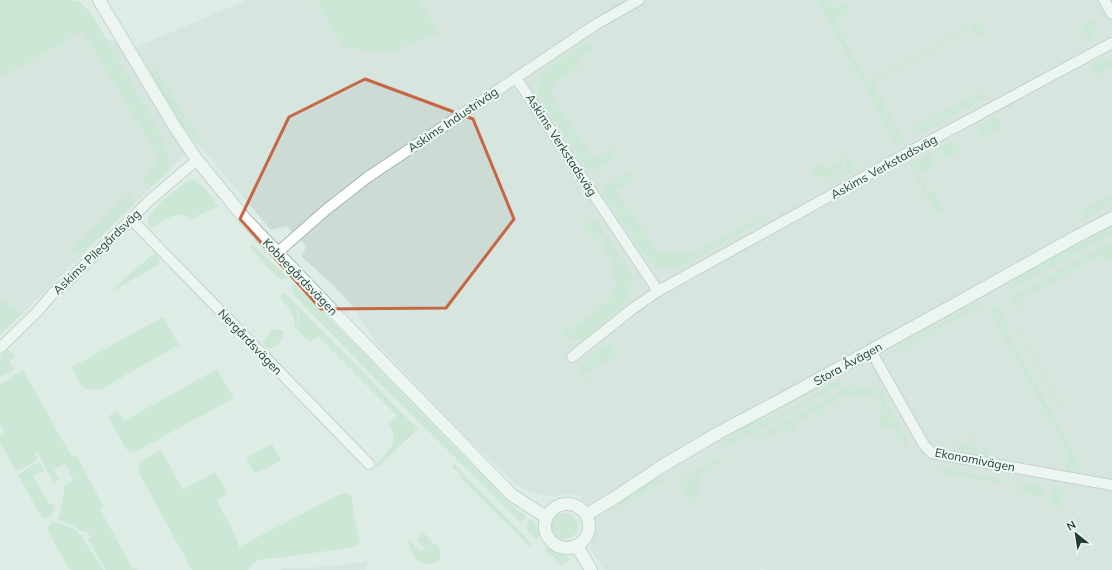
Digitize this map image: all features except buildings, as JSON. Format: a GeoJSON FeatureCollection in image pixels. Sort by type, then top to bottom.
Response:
{"type":"FeatureCollection","features":[{"type":"Feature","properties":{"kind":"street","name":"Kobbegårdsvägen"},"geometry":{"type":"LineString","coordinates":[[99,0],[165,112],[197,160],[245,219],[512,495],[546,517]]}},
{"type":"Feature","properties":{"kind":"street","name":"Askims Industriväg"},"geometry":{"type":"LineString","coordinates":[[277,253],[318,217],[368,177],[595,25],[639,0]]}},
{"type":"Feature","properties":{"kind":"street"},"geometry":{"type":"LineString","coordinates":[[1104,0],[1112,14]]}},
{"type":"Feature","properties":{"kind":"street","name":"Askims Verkstadsväg"},"geometry":{"type":"LineString","coordinates":[[572,357],[631,310],[658,292],[909,152],[1112,43]]}},
{"type":"Feature","properties":{"kind":"street","name":"Askims Verkstadsväg"},"geometry":{"type":"LineString","coordinates":[[516,78],[658,292]]}},
{"type":"Feature","properties":{"kind":"street","name":"Askims Pilegårdsväg"},"geometry":{"type":"LineString","coordinates":[[0,348],[37,312],[54,292],[64,285],[179,174],[197,160]]}},
{"type":"Feature","properties":{"kind":"street","name":"Stora Åvägen"},"geometry":{"type":"LineString","coordinates":[[586,515],[669,462],[720,432],[771,406],[1065,242],[1112,218]]}},
{"type":"Feature","properties":{"kind":"street","name":"Nergårdsvägen"},"geometry":{"type":"LineString","coordinates":[[131,219],[369,464]]}},
{"type":"Feature","properties":{"kind":"street","name":"Ekonomivägen"},"geometry":{"type":"LineString","coordinates":[[871,351],[924,445],[932,453],[1112,485]]}},
{"type":"Feature","properties":{"kind":"street"},"geometry":{"type":"LineString","coordinates":[[569,504],[576,506],[582,509],[586,515],[589,523],[589,532],[584,540],[577,546],[565,549],[559,548],[549,541],[544,529],[544,523],[550,511],[556,506],[569,504]]}},
{"type":"Feature","properties":{"kind":"street"},"geometry":{"type":"LineString","coordinates":[[577,546],[591,570]]}},
{"type":"Feature","properties":{"kind":"highlighted area"},"geometry":{"type":"Polygon","coordinates":[[[365,79],[473,119],[514,219],[446,308],[321,309],[240,219],[289,117],[365,79]]]}},
{"type":"Feature","properties":{"kind":"shaded area"},"geometry":{"type":"Polygon","coordinates":[[[247,0],[317,0],[329,24],[439,33],[420,0],[1112,0],[1112,570],[604,570],[590,548],[594,532],[597,527],[579,495],[566,494],[554,497],[531,493],[514,482],[469,440],[376,343],[355,309],[335,287],[302,257],[306,246],[287,226],[271,230],[197,143],[22,314],[0,298],[0,78],[83,32],[136,47],[247,0]]]}},
{"type":"Feature","properties":{"kind":"shaded area"},"geometry":{"type":"Polygon","coordinates":[[[368,561],[366,570],[282,570],[281,568],[327,567],[368,561]]]}},
{"type":"Feature","properties":{"kind":"green space"},"geometry":{"type":"Polygon","coordinates":[[[0,0],[69,0],[80,2],[91,13],[161,134],[167,151],[169,171],[159,181],[154,185],[151,185],[142,181],[156,165],[158,155],[83,32],[0,78],[0,0]]]}},
{"type":"Feature","properties":{"kind":"green space"},"geometry":{"type":"Polygon","coordinates":[[[317,0],[420,0],[439,33],[389,53],[345,48],[329,24],[317,0]]]}},
{"type":"Feature","properties":{"kind":"green space"},"geometry":{"type":"Polygon","coordinates":[[[817,0],[829,0],[833,8],[848,2],[850,6],[847,8],[849,11],[835,20],[834,23],[869,82],[978,22],[980,22],[985,31],[977,37],[972,28],[872,82],[904,142],[897,145],[817,0]]]}},
{"type":"Feature","properties":{"kind":"green space"},"geometry":{"type":"Polygon","coordinates":[[[1095,19],[1095,31],[1093,37],[1089,41],[1082,27],[1095,19]]]}},
{"type":"Feature","properties":{"kind":"green space"},"geometry":{"type":"Polygon","coordinates":[[[587,41],[593,49],[577,60],[580,66],[554,83],[551,95],[594,159],[612,148],[615,157],[596,170],[591,171],[587,169],[537,92],[541,73],[587,41]]]}},
{"type":"Feature","properties":{"kind":"green space"},"geometry":{"type":"Polygon","coordinates":[[[1101,59],[1112,60],[1112,67],[1096,76],[1093,73],[1091,65],[1092,63],[1101,59]]]}},
{"type":"Feature","properties":{"kind":"green space"},"geometry":{"type":"Polygon","coordinates":[[[154,68],[203,145],[198,144],[158,89],[152,76],[152,70],[154,68]]]}},
{"type":"Feature","properties":{"kind":"green space"},"geometry":{"type":"Polygon","coordinates":[[[979,91],[983,98],[964,110],[960,103],[979,91]]]}},
{"type":"Feature","properties":{"kind":"green space"},"geometry":{"type":"Polygon","coordinates":[[[958,103],[962,110],[939,123],[935,116],[958,103]]]}},
{"type":"Feature","properties":{"kind":"green space"},"geometry":{"type":"Polygon","coordinates":[[[933,117],[937,124],[916,136],[912,129],[933,117]]]}},
{"type":"Feature","properties":{"kind":"green space"},"geometry":{"type":"Polygon","coordinates":[[[997,117],[1002,128],[982,139],[979,133],[979,126],[997,117]]]}},
{"type":"Feature","properties":{"kind":"green space"},"geometry":{"type":"Polygon","coordinates":[[[949,142],[955,143],[961,150],[947,159],[944,158],[938,148],[949,142]]]}},
{"type":"Feature","properties":{"kind":"green space"},"geometry":{"type":"Polygon","coordinates":[[[930,153],[935,163],[934,166],[918,174],[928,192],[933,189],[944,209],[937,214],[910,167],[910,164],[930,153]]]}},
{"type":"Feature","properties":{"kind":"green space"},"geometry":{"type":"Polygon","coordinates":[[[843,154],[842,166],[834,174],[823,177],[811,174],[811,170],[820,165],[823,167],[834,167],[839,163],[841,155],[843,154]]]}},
{"type":"Feature","properties":{"kind":"green space"},"geometry":{"type":"Polygon","coordinates":[[[849,158],[855,167],[854,170],[829,184],[824,181],[839,174],[849,158]]]}},
{"type":"Feature","properties":{"kind":"green space"},"geometry":{"type":"Polygon","coordinates":[[[629,173],[633,179],[616,191],[657,251],[673,254],[681,250],[685,255],[689,255],[762,215],[764,216],[764,220],[680,267],[660,267],[649,261],[604,194],[606,186],[629,173]]]}},
{"type":"Feature","properties":{"kind":"green space"},"geometry":{"type":"Polygon","coordinates":[[[192,179],[197,181],[204,188],[218,207],[199,215],[194,219],[188,216],[177,215],[167,218],[152,227],[149,226],[147,219],[161,202],[192,179]]]}},
{"type":"Feature","properties":{"kind":"green space"},"geometry":{"type":"Polygon","coordinates":[[[1112,193],[1112,204],[1086,219],[1080,211],[1112,193]]]}},
{"type":"Feature","properties":{"kind":"green space"},"geometry":{"type":"Polygon","coordinates":[[[128,194],[132,198],[133,204],[85,251],[77,254],[69,251],[128,194]]]}},
{"type":"Feature","properties":{"kind":"green space"},"geometry":{"type":"Polygon","coordinates":[[[593,218],[596,218],[605,233],[594,240],[583,226],[593,218]]]}},
{"type":"Feature","properties":{"kind":"green space"},"geometry":{"type":"Polygon","coordinates":[[[1112,226],[1112,234],[1009,289],[1015,280],[1036,266],[1055,255],[1077,246],[1112,226]]]}},
{"type":"Feature","properties":{"kind":"green space"},"geometry":{"type":"Polygon","coordinates":[[[608,237],[632,273],[628,302],[585,339],[569,339],[561,330],[565,325],[571,331],[614,295],[610,290],[618,283],[610,273],[615,264],[603,249],[601,242],[608,237]]]}},
{"type":"Feature","properties":{"kind":"green space"},"geometry":{"type":"Polygon","coordinates":[[[1112,241],[1112,259],[1106,262],[1101,255],[1018,302],[1022,309],[1020,310],[1017,308],[1011,297],[1112,241]]]}},
{"type":"Feature","properties":{"kind":"green space"},"geometry":{"type":"Polygon","coordinates":[[[253,245],[288,278],[279,278],[250,247],[253,245]]]}},
{"type":"Feature","properties":{"kind":"green space"},"geometry":{"type":"Polygon","coordinates":[[[157,254],[160,261],[158,265],[109,293],[152,255],[157,254]]]}},
{"type":"Feature","properties":{"kind":"green space"},"geometry":{"type":"Polygon","coordinates":[[[293,284],[315,304],[508,502],[526,517],[525,519],[521,522],[519,521],[382,385],[297,298],[292,290],[293,284]]]}},
{"type":"Feature","properties":{"kind":"green space"},"geometry":{"type":"Polygon","coordinates":[[[285,293],[298,307],[297,330],[295,328],[294,319],[291,312],[280,298],[285,293]]]}},
{"type":"Feature","properties":{"kind":"green space"},"geometry":{"type":"Polygon","coordinates":[[[0,298],[22,314],[0,335],[0,298]]]}},
{"type":"Feature","properties":{"kind":"green space"},"geometry":{"type":"Polygon","coordinates":[[[979,302],[979,307],[893,354],[895,350],[902,345],[979,302]]]}},
{"type":"Feature","properties":{"kind":"green space"},"geometry":{"type":"Polygon","coordinates":[[[996,305],[998,306],[1008,325],[1009,336],[1081,466],[1081,471],[1066,469],[1068,456],[1066,447],[989,309],[996,305]]]}},
{"type":"Feature","properties":{"kind":"green space"},"geometry":{"type":"Polygon","coordinates":[[[299,308],[418,429],[380,465],[376,465],[388,451],[393,441],[394,436],[389,424],[397,416],[318,336],[311,342],[298,331],[299,308]]]}},
{"type":"Feature","properties":{"kind":"green space"},"geometry":{"type":"Polygon","coordinates":[[[163,317],[179,345],[101,389],[88,390],[81,385],[72,367],[163,317]]]}},
{"type":"Feature","properties":{"kind":"green space"},"geometry":{"type":"Polygon","coordinates":[[[1027,325],[1020,330],[1062,406],[1068,403],[1061,408],[1019,332],[1019,330],[1027,325]]]}},
{"type":"Feature","properties":{"kind":"green space"},"geometry":{"type":"Polygon","coordinates":[[[272,329],[284,331],[279,343],[268,349],[264,346],[263,341],[272,329]]]}},
{"type":"Feature","properties":{"kind":"green space"},"geometry":{"type":"Polygon","coordinates":[[[610,342],[618,354],[617,356],[585,374],[588,379],[584,381],[579,368],[610,342]]]}},
{"type":"Feature","properties":{"kind":"green space"},"geometry":{"type":"Polygon","coordinates":[[[8,349],[15,356],[9,362],[15,369],[0,377],[0,357],[8,349]]]}},
{"type":"Feature","properties":{"kind":"green space"},"geometry":{"type":"Polygon","coordinates":[[[217,369],[234,398],[137,451],[131,452],[126,449],[108,416],[118,411],[124,421],[217,369]]]}},
{"type":"Feature","properties":{"kind":"green space"},"geometry":{"type":"Polygon","coordinates":[[[23,370],[72,457],[76,455],[104,507],[100,509],[133,569],[136,568],[137,570],[106,570],[88,539],[91,537],[86,531],[83,532],[70,524],[57,520],[60,514],[65,485],[74,480],[65,464],[54,470],[59,480],[54,483],[37,451],[34,453],[37,457],[36,461],[19,471],[16,471],[0,442],[0,435],[5,432],[0,423],[0,384],[23,370]]]}},
{"type":"Feature","properties":{"kind":"green space"},"geometry":{"type":"Polygon","coordinates":[[[840,379],[840,384],[726,448],[722,448],[721,443],[748,425],[777,416],[820,392],[840,379]]]}},
{"type":"Feature","properties":{"kind":"green space"},"geometry":{"type":"Polygon","coordinates":[[[854,384],[861,388],[880,391],[907,440],[906,446],[903,446],[904,440],[896,439],[898,428],[879,425],[883,403],[875,402],[876,397],[857,394],[856,398],[838,395],[836,404],[827,403],[825,415],[807,412],[805,421],[797,419],[794,432],[777,429],[775,436],[767,436],[757,440],[756,438],[854,384]]]}},
{"type":"Feature","properties":{"kind":"green space"},"geometry":{"type":"Polygon","coordinates":[[[970,435],[979,451],[988,448],[989,451],[985,456],[957,451],[957,443],[963,447],[967,445],[971,441],[965,437],[970,435]]]}},
{"type":"Feature","properties":{"kind":"green space"},"geometry":{"type":"Polygon","coordinates":[[[272,444],[281,460],[255,474],[246,458],[272,444]]]}},
{"type":"Feature","properties":{"kind":"green space"},"geometry":{"type":"Polygon","coordinates":[[[161,450],[183,490],[215,472],[228,494],[217,501],[235,535],[239,547],[336,496],[347,493],[351,495],[360,541],[355,547],[261,560],[254,563],[248,570],[192,570],[138,471],[140,462],[161,450]]]}},
{"type":"Feature","properties":{"kind":"green space"},"geometry":{"type":"Polygon","coordinates":[[[722,456],[723,459],[719,461],[719,463],[701,473],[695,507],[692,505],[679,481],[722,456]]]}},
{"type":"Feature","properties":{"kind":"green space"},"geometry":{"type":"Polygon","coordinates":[[[40,463],[43,471],[34,476],[34,478],[49,504],[53,503],[55,506],[52,514],[46,519],[42,518],[18,475],[33,465],[40,463]]]}},
{"type":"Feature","properties":{"kind":"green space"},"geometry":{"type":"Polygon","coordinates":[[[454,464],[530,542],[531,545],[527,545],[460,477],[462,475],[452,467],[454,464]]]}},
{"type":"Feature","properties":{"kind":"green space"},"geometry":{"type":"Polygon","coordinates":[[[943,468],[998,478],[1003,481],[1003,484],[938,472],[943,468]]]}},
{"type":"Feature","properties":{"kind":"green space"},"geometry":{"type":"Polygon","coordinates":[[[655,479],[663,482],[617,507],[616,506],[638,489],[655,479]]]}},
{"type":"Feature","properties":{"kind":"green space"},"geometry":{"type":"Polygon","coordinates":[[[1025,483],[1043,487],[1042,496],[1018,492],[1020,485],[1025,483]]]}},
{"type":"Feature","properties":{"kind":"green space"},"geometry":{"type":"Polygon","coordinates":[[[1053,489],[1064,490],[1060,510],[1054,507],[1051,501],[1053,489]]]}},
{"type":"Feature","properties":{"kind":"green space"},"geometry":{"type":"Polygon","coordinates":[[[565,513],[574,517],[578,526],[574,535],[565,539],[556,535],[552,526],[556,517],[565,513]]]}},
{"type":"Feature","properties":{"kind":"green space"},"geometry":{"type":"Polygon","coordinates":[[[530,519],[539,530],[540,535],[537,540],[527,530],[526,526],[530,519]]]}},
{"type":"Feature","properties":{"kind":"green space"},"geometry":{"type":"Polygon","coordinates":[[[54,522],[71,527],[81,535],[103,570],[70,570],[48,530],[49,525],[54,522]]]}},
{"type":"Feature","properties":{"kind":"green space"},"geometry":{"type":"Polygon","coordinates":[[[424,533],[435,545],[437,544],[439,549],[439,560],[434,564],[424,563],[417,560],[412,553],[408,541],[412,541],[414,546],[420,551],[425,549],[427,551],[417,539],[424,533]]]}},
{"type":"Feature","properties":{"kind":"green space"},"geometry":{"type":"Polygon","coordinates":[[[548,548],[560,551],[570,560],[562,565],[546,551],[548,548]]]}}]}
